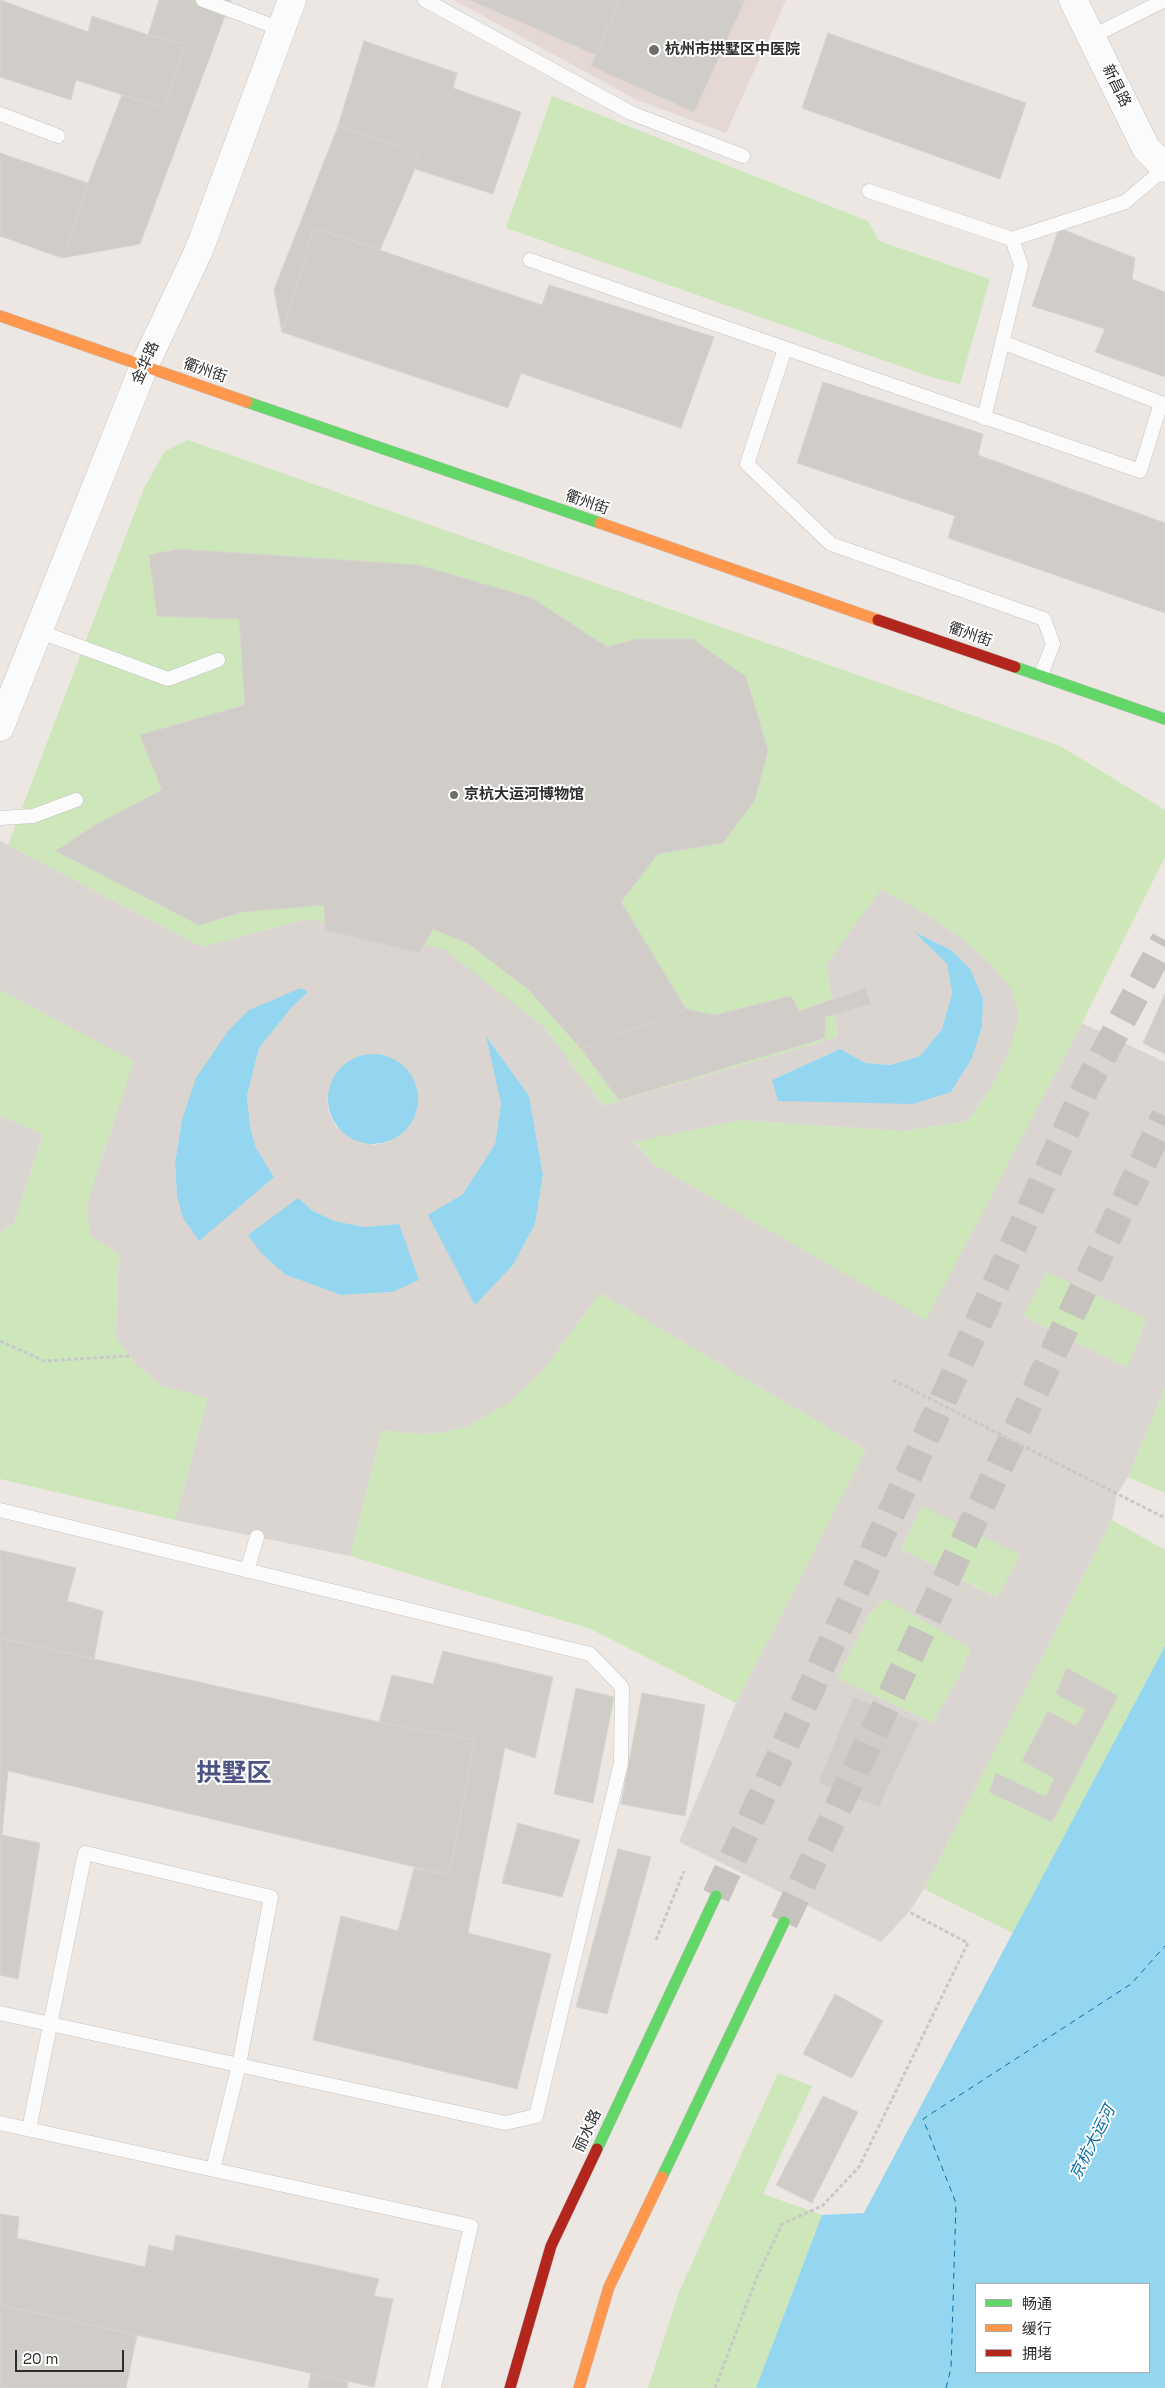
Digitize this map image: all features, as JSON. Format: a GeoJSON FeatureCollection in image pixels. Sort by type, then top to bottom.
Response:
{"type":"FeatureCollection","features":[{"type":"Feature","properties":{"kind":"street","name":"金华路"},"geometry":{"type":"LineString","coordinates":[[0,727],[144,366],[199,250],[292,0]]}},
{"type":"Feature","properties":{"kind":"street","name":"新昌路"},"geometry":{"type":"LineString","coordinates":[[1073,0],[1146,148],[1165,168]]}},
{"type":"Feature","properties":{"kind":"street","name":"衢州街"},"geometry":{"type":"LineString","coordinates":[[0,316],[1165,718]]}},
{"type":"Feature","properties":{"kind":"street","name":"丽水路"},"geometry":{"type":"LineString","coordinates":[[510,2388],[551,2246],[716,1896]]}},
{"type":"Feature","properties":{"kind":"street"},"geometry":{"type":"LineString","coordinates":[[580,2388],[609,2287],[784,1922]]}},
{"type":"Feature","properties":{"kind":"lane"},"geometry":{"type":"LineString","coordinates":[[203,0],[282,29]]}},
{"type":"Feature","properties":{"kind":"lane"},"geometry":{"type":"LineString","coordinates":[[425,0],[631,113],[743,156]]}},
{"type":"Feature","properties":{"kind":"lane"},"geometry":{"type":"LineString","coordinates":[[1092,37],[1165,0]]}},
{"type":"Feature","properties":{"kind":"lane"},"geometry":{"type":"LineString","coordinates":[[0,114],[58,136]]}},
{"type":"Feature","properties":{"kind":"lane"},"geometry":{"type":"LineString","coordinates":[[869,191],[1012,239],[1125,202],[1165,168]]}},
{"type":"Feature","properties":{"kind":"lane"},"geometry":{"type":"LineString","coordinates":[[984,418],[1021,265],[1012,239]]}},
{"type":"Feature","properties":{"kind":"lane"},"geometry":{"type":"LineString","coordinates":[[530,260],[1140,471],[1161,403],[1002,342]]}},
{"type":"Feature","properties":{"kind":"lane"},"geometry":{"type":"LineString","coordinates":[[785,349],[746,464],[831,544],[1044,619],[1052,644],[1041,675]]}},
{"type":"Feature","properties":{"kind":"lane"},"geometry":{"type":"LineString","coordinates":[[38,631],[168,680],[218,660]]}},
{"type":"Feature","properties":{"kind":"lane"},"geometry":{"type":"LineString","coordinates":[[0,818],[34,816],[76,800]]}},
{"type":"Feature","properties":{"kind":"lane"},"geometry":{"type":"LineString","coordinates":[[0,1510],[590,1654],[622,1687],[621,1764],[536,2116],[505,2123],[0,2013]]}},
{"type":"Feature","properties":{"kind":"lane"},"geometry":{"type":"LineString","coordinates":[[247,1571],[257,1537]]}},
{"type":"Feature","properties":{"kind":"lane"},"geometry":{"type":"LineString","coordinates":[[29,2130],[85,1852],[271,1897],[239,2065],[213,2169]]}},
{"type":"Feature","properties":{"kind":"lane"},"geometry":{"type":"LineString","coordinates":[[0,2123],[471,2226],[434,2388]]}},
{"type":"Feature","properties":{"kind":"path"},"geometry":{"type":"LineString","coordinates":[[0,1341],[44,1361],[130,1356]]}},
{"type":"Feature","properties":{"kind":"path"},"geometry":{"type":"LineString","coordinates":[[893,1380],[1165,1518]]}},
{"type":"Feature","properties":{"kind":"path"},"geometry":{"type":"LineString","coordinates":[[715,2388],[757,2277],[782,2224],[822,2206],[859,2167],[968,1944],[909,1912]]}},
{"type":"Feature","properties":{"kind":"shaded area","name":"杭州市拱墅区中医院"},"geometry":{"type":"Polygon","coordinates":[[[454,0],[786,0],[726,133],[637,100],[454,0]]]}},
{"type":"Feature","properties":{"kind":"shaded area"},"geometry":{"type":"Polygon","coordinates":[[[0,841],[202,947],[307,919],[444,949],[544,1027],[603,1106],[838,1037],[826,965],[881,889],[931,917],[963,939],[992,965],[1011,989],[1019,1016],[1010,1050],[989,1091],[967,1121],[902,1131],[741,1120],[634,1142],[655,1165],[926,1320],[1082,1023],[1165,1062],[1165,1388],[1128,1477],[1117,1494],[1112,1520],[924,1889],[909,1912],[881,1942],[679,1842],[736,1703],[866,1450],[600,1293],[545,1368],[510,1402],[469,1426],[439,1433],[417,1434],[382,1430],[350,1556],[175,1520],[208,1398],[162,1386],[135,1364],[116,1337],[119,1254],[90,1236],[87,1203],[134,1061],[0,990],[0,841]],[[915,933],[947,964],[952,993],[942,1029],[920,1056],[890,1065],[865,1063],[840,1049],[772,1080],[951,1092],[972,1058],[982,1027],[983,1000],[971,970],[915,933]],[[301,988],[182,1120],[175,1163],[177,1196],[274,1177],[256,1148],[250,1127],[247,1096],[259,1048],[292,1007],[308,992],[301,988]],[[487,1037],[501,1104],[495,1144],[463,1194],[429,1215],[475,1304],[513,1265],[535,1224],[543,1175],[529,1096],[487,1037]],[[327,1099],[329,1113],[336,1127],[374,1145],[388,1142],[402,1134],[327,1099]],[[298,1198],[286,1275],[341,1295],[392,1292],[399,1224],[365,1227],[334,1221],[313,1211],[298,1198]],[[1047,1272],[1023,1316],[1127,1367],[1147,1319],[1047,1272]],[[922,1506],[901,1549],[997,1598],[1020,1555],[922,1506]],[[885,1599],[870,1613],[837,1678],[933,1723],[960,1674],[971,1648],[885,1599]]]}},
{"type":"Feature","properties":{"kind":"shaded area"},"geometry":{"type":"Polygon","coordinates":[[[0,1116],[43,1134],[14,1223],[0,1232],[0,1116]]]}},
{"type":"Feature","properties":{"kind":"green space"},"geometry":{"type":"Polygon","coordinates":[[[552,96],[868,221],[879,241],[990,279],[960,384],[934,378],[506,228],[552,96]]]}},
{"type":"Feature","properties":{"kind":"green space"},"geometry":{"type":"Polygon","coordinates":[[[188,440],[1060,746],[1165,810],[1165,857],[1082,1023],[926,1321],[655,1165],[634,1141],[741,1120],[902,1131],[967,1121],[989,1091],[1010,1050],[963,939],[931,917],[882,890],[826,965],[838,1037],[603,1106],[544,1027],[307,919],[202,947],[8,845],[144,488],[165,451],[188,440]]]}},
{"type":"Feature","properties":{"kind":"green space"},"geometry":{"type":"Polygon","coordinates":[[[0,990],[135,1061],[101,1159],[90,1236],[119,1254],[116,1337],[135,1364],[162,1386],[208,1398],[175,1520],[0,1479],[0,1232],[14,1223],[43,1134],[0,1116],[0,990]]]}},
{"type":"Feature","properties":{"kind":"green space"},"geometry":{"type":"Polygon","coordinates":[[[1047,1271],[1147,1319],[1127,1367],[1023,1316],[1047,1271]]]}},
{"type":"Feature","properties":{"kind":"green space"},"geometry":{"type":"Polygon","coordinates":[[[600,1293],[866,1450],[736,1703],[591,1629],[350,1556],[382,1430],[417,1434],[439,1433],[469,1426],[510,1402],[545,1368],[600,1293]]]}},
{"type":"Feature","properties":{"kind":"green space"},"geometry":{"type":"Polygon","coordinates":[[[1165,1388],[1165,1493],[1128,1477],[1165,1388]]]}},
{"type":"Feature","properties":{"kind":"green space"},"geometry":{"type":"Polygon","coordinates":[[[922,1505],[1021,1555],[998,1598],[901,1549],[922,1505]]]}},
{"type":"Feature","properties":{"kind":"green space"},"geometry":{"type":"Polygon","coordinates":[[[1112,1520],[1165,1550],[1165,1646],[1013,1933],[924,1889],[1112,1520]]]}},
{"type":"Feature","properties":{"kind":"green space"},"geometry":{"type":"Polygon","coordinates":[[[885,1598],[971,1648],[960,1674],[933,1723],[837,1678],[870,1613],[885,1598]]]}},
{"type":"Feature","properties":{"kind":"green space"},"geometry":{"type":"Polygon","coordinates":[[[778,2073],[812,2086],[763,2194],[822,2215],[756,2388],[648,2388],[679,2292],[778,2073]]]}},
{"type":"Feature","properties":{"kind":"water"},"geometry":{"type":"Polygon","coordinates":[[[914,932],[951,950],[971,970],[983,999],[982,1027],[972,1058],[951,1092],[913,1104],[778,1101],[772,1080],[840,1049],[865,1063],[890,1065],[920,1056],[942,1029],[952,993],[947,964],[914,932]]]}},
{"type":"Feature","properties":{"kind":"water"},"geometry":{"type":"Polygon","coordinates":[[[301,988],[308,992],[292,1007],[259,1048],[247,1096],[250,1127],[256,1148],[274,1177],[199,1241],[183,1218],[177,1196],[175,1163],[182,1120],[196,1078],[228,1031],[249,1010],[301,988]]]}},
{"type":"Feature","properties":{"kind":"water"},"geometry":{"type":"Polygon","coordinates":[[[486,1036],[529,1096],[543,1175],[535,1224],[513,1265],[475,1305],[428,1215],[463,1194],[495,1144],[501,1104],[486,1036]]]}},
{"type":"Feature","properties":{"kind":"water"},"geometry":{"type":"Polygon","coordinates":[[[373,1054],[390,1057],[405,1067],[415,1082],[418,1099],[415,1116],[405,1131],[390,1141],[373,1144],[356,1141],[341,1131],[331,1116],[328,1099],[331,1082],[341,1067],[356,1057],[373,1054]]]}},
{"type":"Feature","properties":{"kind":"water"},"geometry":{"type":"Polygon","coordinates":[[[298,1198],[313,1211],[334,1221],[365,1227],[399,1224],[419,1280],[392,1292],[341,1295],[286,1275],[262,1254],[248,1235],[298,1198]]]}},
{"type":"Feature","properties":{"kind":"water","name":"京杭大运河"},"geometry":{"type":"Polygon","coordinates":[[[1165,1646],[1165,2388],[756,2388],[822,2215],[864,2213],[1165,1646]]]}},
{"type":"Feature","properties":{"kind":"building"},"geometry":{"type":"Polygon","coordinates":[[[0,0],[88,32],[92,16],[148,35],[185,44],[164,108],[76,80],[71,100],[0,77],[0,0]]]}},
{"type":"Feature","properties":{"kind":"building"},"geometry":{"type":"Polygon","coordinates":[[[159,0],[231,0],[140,244],[62,258],[88,183],[122,95],[164,108],[185,44],[148,35],[159,0]]]}},
{"type":"Feature","properties":{"kind":"building"},"geometry":{"type":"Polygon","coordinates":[[[470,0],[620,0],[596,55],[470,0]]]}},
{"type":"Feature","properties":{"kind":"building"},"geometry":{"type":"Polygon","coordinates":[[[620,0],[745,0],[694,112],[591,66],[620,0]]]}},
{"type":"Feature","properties":{"kind":"building"},"geometry":{"type":"Polygon","coordinates":[[[828,33],[1026,103],[1000,179],[802,108],[828,33]]]}},
{"type":"Feature","properties":{"kind":"building"},"geometry":{"type":"Polygon","coordinates":[[[364,41],[457,73],[453,88],[521,112],[493,194],[415,169],[418,154],[338,126],[364,41]]]}},
{"type":"Feature","properties":{"kind":"building"},"geometry":{"type":"Polygon","coordinates":[[[338,126],[418,154],[415,169],[380,250],[314,228],[282,332],[274,290],[338,126]]]}},
{"type":"Feature","properties":{"kind":"building"},"geometry":{"type":"Polygon","coordinates":[[[0,153],[88,183],[62,258],[0,236],[0,153]]]}},
{"type":"Feature","properties":{"kind":"building"},"geometry":{"type":"Polygon","coordinates":[[[314,228],[542,305],[549,285],[714,337],[681,428],[521,373],[508,408],[282,332],[314,228]]]}},
{"type":"Feature","properties":{"kind":"building"},"geometry":{"type":"Polygon","coordinates":[[[1059,228],[1135,258],[1132,279],[1165,292],[1165,377],[1095,352],[1105,329],[1032,306],[1059,228]]]}},
{"type":"Feature","properties":{"kind":"building"},"geometry":{"type":"Polygon","coordinates":[[[823,382],[983,434],[978,455],[1165,523],[1165,613],[948,538],[955,516],[797,463],[823,382]]]}},
{"type":"Feature","properties":{"kind":"building","name":"京杭大运河博物馆"},"geometry":{"type":"Polygon","coordinates":[[[178,549],[418,565],[532,598],[607,647],[637,639],[693,639],[746,677],[768,750],[755,800],[723,843],[658,854],[621,902],[686,1009],[581,1049],[528,989],[469,944],[433,929],[419,953],[325,930],[324,905],[242,912],[199,925],[56,851],[95,825],[162,790],[140,735],[245,705],[239,619],[157,616],[149,555],[178,549]]]}},
{"type":"Feature","properties":{"kind":"building"},"geometry":{"type":"Polygon","coordinates":[[[866,988],[871,1004],[825,1017],[825,1038],[619,1100],[581,1049],[686,1009],[715,1015],[791,996],[799,1011],[866,988]]]}},
{"type":"Feature","properties":{"kind":"building"},"geometry":{"type":"Polygon","coordinates":[[[1165,994],[1165,1054],[1143,1043],[1165,994]]]}},
{"type":"Feature","properties":{"kind":"building"},"geometry":{"type":"Polygon","coordinates":[[[0,1550],[76,1568],[67,1601],[103,1611],[94,1659],[0,1638],[0,1550]]]}},
{"type":"Feature","properties":{"kind":"building"},"geometry":{"type":"Polygon","coordinates":[[[0,1638],[379,1722],[475,1740],[449,1875],[0,1769],[0,1638]]]}},
{"type":"Feature","properties":{"kind":"building"},"geometry":{"type":"Polygon","coordinates":[[[443,1651],[553,1677],[535,1758],[505,1748],[468,1933],[551,1954],[517,2089],[313,2040],[341,1916],[398,1931],[414,1868],[449,1875],[475,1740],[379,1722],[392,1675],[433,1684],[443,1651]]]}},
{"type":"Feature","properties":{"kind":"building"},"geometry":{"type":"Polygon","coordinates":[[[1067,1668],[1118,1696],[1052,1822],[989,1792],[996,1773],[1046,1797],[1054,1778],[1022,1761],[1048,1711],[1076,1726],[1086,1710],[1056,1694],[1067,1668]]]}},
{"type":"Feature","properties":{"kind":"building"},"geometry":{"type":"Polygon","coordinates":[[[576,1688],[614,1697],[593,1803],[554,1794],[576,1688]]]}},
{"type":"Feature","properties":{"kind":"building"},"geometry":{"type":"Polygon","coordinates":[[[642,1693],[705,1705],[685,1816],[621,1804],[642,1693]]]}},
{"type":"Feature","properties":{"kind":"building"},"geometry":{"type":"Polygon","coordinates":[[[853,1697],[919,1723],[879,1807],[818,1783],[853,1697]]]}},
{"type":"Feature","properties":{"kind":"building"},"geometry":{"type":"Polygon","coordinates":[[[0,1769],[8,1771],[2,1835],[40,1843],[18,1979],[0,1975],[0,1769]]]}},
{"type":"Feature","properties":{"kind":"building"},"geometry":{"type":"Polygon","coordinates":[[[518,1823],[580,1840],[562,1897],[502,1883],[518,1823]]]}},
{"type":"Feature","properties":{"kind":"building"},"geometry":{"type":"Polygon","coordinates":[[[618,1849],[651,1857],[607,2014],[576,2007],[618,1849]]]}},
{"type":"Feature","properties":{"kind":"building"},"geometry":{"type":"Polygon","coordinates":[[[835,1994],[883,2021],[852,2078],[803,2054],[835,1994]]]}},
{"type":"Feature","properties":{"kind":"building"},"geometry":{"type":"Polygon","coordinates":[[[823,2096],[858,2112],[812,2203],[776,2185],[823,2096]]]}},
{"type":"Feature","properties":{"kind":"building"},"geometry":{"type":"Polygon","coordinates":[[[0,2214],[19,2217],[17,2238],[145,2267],[149,2245],[173,2251],[176,2235],[379,2279],[374,2296],[393,2299],[374,2387],[0,2305],[0,2214]]]}},
{"type":"Feature","properties":{"kind":"building"},"geometry":{"type":"Polygon","coordinates":[[[0,2305],[137,2335],[126,2388],[0,2388],[0,2305]]]}},
{"type":"Feature","properties":{"kind":"building"},"geometry":{"type":"Polygon","coordinates":[[[311,2373],[348,2382],[347,2388],[308,2388],[311,2373]]]}},
{"type":"Feature","properties":{"kind":"ferry route"},"geometry":{"type":"LineString","coordinates":[[946,2388],[951,2368],[956,2203],[923,2119],[1131,1984],[1165,1946]]}},
{"type":"Feature","properties":{"kind":"tunnel"},"geometry":{"type":"LineString","coordinates":[[716,1896],[1086,1087],[1165,940]]}},
{"type":"Feature","properties":{"kind":"tunnel"},"geometry":{"type":"LineString","coordinates":[[784,1922],[1165,1116]]}},
{"type":"Feature","properties":{"kind":"traffic: fast"},"geometry":{"type":"LineString","coordinates":[[247,402],[600,523]]}},
{"type":"Feature","properties":{"kind":"traffic: fast"},"geometry":{"type":"LineString","coordinates":[[1015,667],[1165,719]]}},
{"type":"Feature","properties":{"kind":"traffic: fast"},"geometry":{"type":"LineString","coordinates":[[597,2149],[716,1896]]}},
{"type":"Feature","properties":{"kind":"traffic: fast"},"geometry":{"type":"LineString","coordinates":[[662,2177],[784,1922]]}},
{"type":"Feature","properties":{"kind":"traffic: slow"},"geometry":{"type":"LineString","coordinates":[[0,316],[247,402]]}},
{"type":"Feature","properties":{"kind":"traffic: slow"},"geometry":{"type":"LineString","coordinates":[[600,523],[878,620]]}},
{"type":"Feature","properties":{"kind":"traffic: slow"},"geometry":{"type":"LineString","coordinates":[[579,2388],[609,2287],[662,2177]]}},
{"type":"Feature","properties":{"kind":"traffic: jam"},"geometry":{"type":"LineString","coordinates":[[878,620],[1015,667]]}},
{"type":"Feature","properties":{"kind":"traffic: jam"},"geometry":{"type":"LineString","coordinates":[[510,2388],[551,2246],[597,2149]]}},
{"type":"Feature","properties":{"kind":"place","name":"杭州市拱墅区中医院"},"geometry":{"type":"Point","coordinates":[654,50]}},
{"type":"Feature","properties":{"kind":"place","name":"京杭大运河博物馆"},"geometry":{"type":"Point","coordinates":[454,795]}},
{"type":"Feature","properties":{"kind":"district","name":"拱墅区"},"geometry":{"type":"Point","coordinates":[234,1774]}}]}
